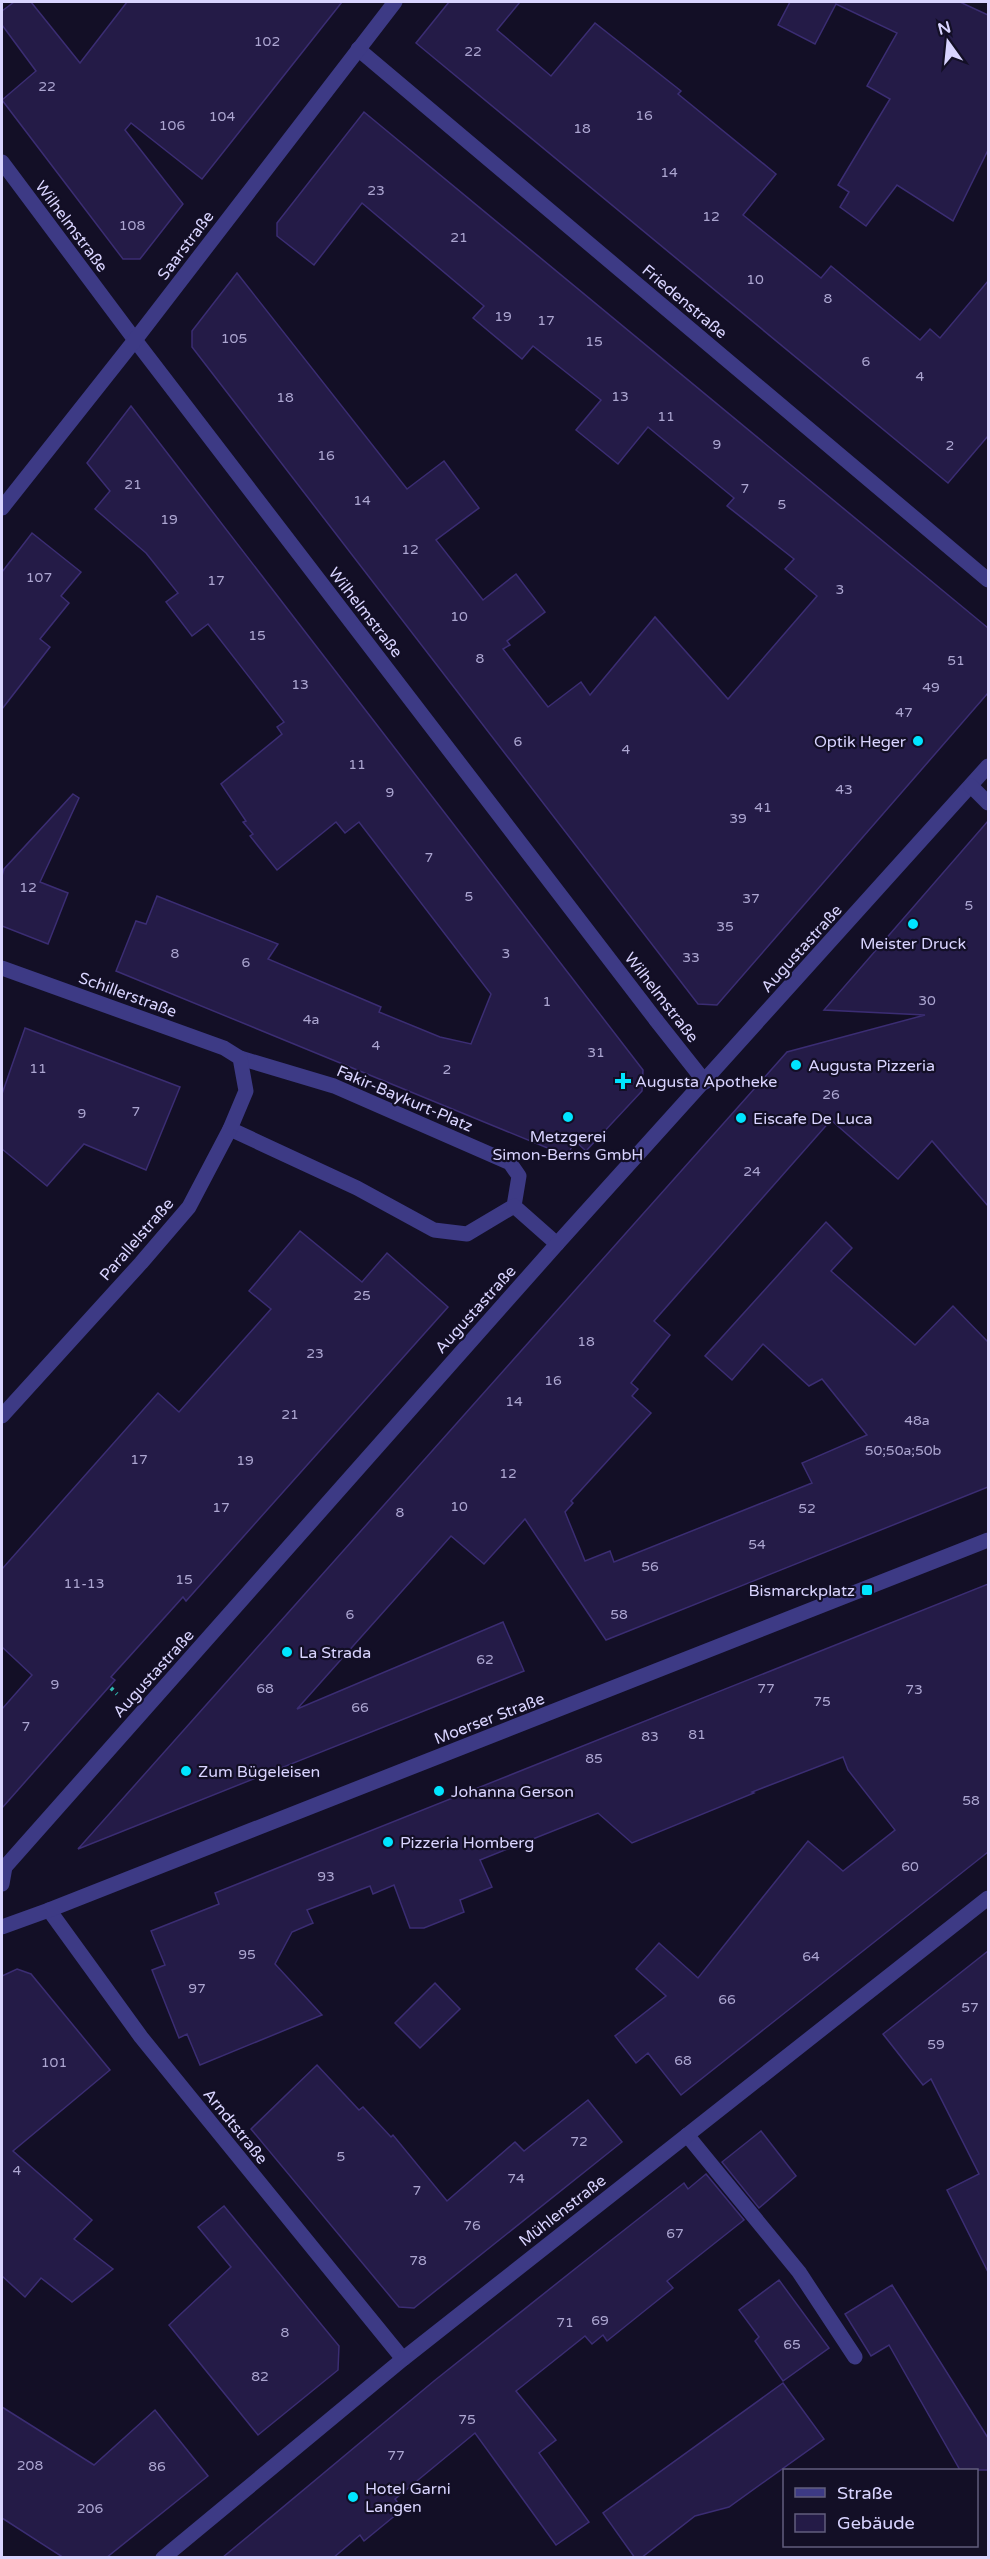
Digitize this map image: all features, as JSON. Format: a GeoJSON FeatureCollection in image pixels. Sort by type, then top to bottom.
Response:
{"type":"FeatureCollection","features":[{"type":"Feature","properties":{"kind":"street","name":"Saarstraße"},"geometry":{"type":"LineString","coordinates":[[2,508],[135,340],[395,2]]}},
{"type":"Feature","properties":{"kind":"street","name":"Friedenstraße"},"geometry":{"type":"LineString","coordinates":[[358,49],[988,580]]}},
{"type":"Feature","properties":{"kind":"street","name":"Wilhelmstraße"},"geometry":{"type":"LineString","coordinates":[[2,162],[135,340],[705,1082]]}},
{"type":"Feature","properties":{"kind":"street","name":"Augustastraße"},"geometry":{"type":"LineString","coordinates":[[2,1884],[5,1867],[557,1244],[988,766]]}},
{"type":"Feature","properties":{"kind":"street"},"geometry":{"type":"LineString","coordinates":[[971,786],[988,802]]}},
{"type":"Feature","properties":{"kind":"street","name":"Schillerstraße"},"geometry":{"type":"LineString","coordinates":[[2,968],[225,1048],[240,1058]]}},
{"type":"Feature","properties":{"kind":"street","name":"Parallelstraße"},"geometry":{"type":"LineString","coordinates":[[2,1416],[189,1207],[230,1129],[246,1091],[240,1058]]}},
{"type":"Feature","properties":{"kind":"street","name":"Fakir-Baykurt-Platz"},"geometry":{"type":"LineString","coordinates":[[240,1058],[334,1086],[510,1163],[519,1176],[514,1206]]}},
{"type":"Feature","properties":{"kind":"street"},"geometry":{"type":"LineString","coordinates":[[230,1129],[357,1188],[434,1230],[467,1234],[514,1206],[557,1244]]}},
{"type":"Feature","properties":{"kind":"street","name":"Moerser Straße"},"geometry":{"type":"LineString","coordinates":[[2,1927],[988,1540]]}},
{"type":"Feature","properties":{"kind":"street","name":"Mühlenstraße"},"geometry":{"type":"LineString","coordinates":[[163,2558],[403,2359],[988,1898]]}},
{"type":"Feature","properties":{"kind":"street","name":"Arndtstraße"},"geometry":{"type":"LineString","coordinates":[[49,1910],[141,2037],[403,2359]]}},
{"type":"Feature","properties":{"kind":"street"},"geometry":{"type":"LineString","coordinates":[[687,2135],[798,2272],[855,2357]]}},
{"type":"Feature","properties":{"kind":"building"},"geometry":{"type":"Polygon","coordinates":[[[14,2],[31,2],[80,63],[127,2],[342,2],[202,179],[131,123],[125,130],[183,204],[140,259],[123,259],[2,100],[36,71],[2,25],[2,11],[14,2]]]}},
{"type":"Feature","properties":{"kind":"building"},"geometry":{"type":"Polygon","coordinates":[[[449,2],[520,2],[497,30],[551,76],[595,23],[681,91],[678,94],[776,174],[743,215],[821,278],[831,266],[920,340],[930,329],[940,338],[988,281],[988,436],[948,483],[416,43],[449,2]]]}},
{"type":"Feature","properties":{"kind":"building"},"geometry":{"type":"Polygon","coordinates":[[[790,2],[960,2],[988,15],[988,150],[953,221],[897,185],[866,226],[840,207],[849,192],[838,185],[890,99],[867,86],[897,33],[836,4],[815,44],[778,25],[790,2]]]}},
{"type":"Feature","properties":{"kind":"building"},"geometry":{"type":"Polygon","coordinates":[[[364,112],[988,628],[988,693],[717,1005],[698,1004],[192,347],[192,331],[237,273],[407,489],[444,461],[479,508],[436,540],[483,600],[516,574],[545,612],[507,641],[510,645],[503,649],[548,707],[581,682],[590,695],[655,617],[728,699],[817,596],[785,569],[794,559],[727,506],[734,498],[648,427],[618,464],[576,430],[601,400],[533,346],[522,359],[473,318],[484,306],[362,203],[314,265],[277,236],[277,223],[364,112]]]}},
{"type":"Feature","properties":{"kind":"building"},"geometry":{"type":"Polygon","coordinates":[[[131,406],[643,1070],[642,1091],[586,1151],[575,1141],[567,1156],[116,971],[136,921],[146,924],[157,896],[278,944],[268,959],[381,1007],[379,1012],[440,1037],[471,1044],[491,994],[359,822],[345,833],[336,822],[277,870],[250,836],[253,834],[243,822],[246,821],[221,784],[282,734],[277,727],[284,722],[208,624],[192,636],[166,602],[178,593],[146,553],[95,509],[110,491],[87,463],[131,406]]]}},
{"type":"Feature","properties":{"kind":"building"},"geometry":{"type":"Polygon","coordinates":[[[32,533],[81,572],[61,596],[69,603],[40,639],[50,647],[2,709],[2,572],[32,533]]]}},
{"type":"Feature","properties":{"kind":"building"},"geometry":{"type":"Polygon","coordinates":[[[73,794],[79,798],[40,882],[68,893],[48,944],[2,926],[2,876],[4,869],[73,794]]]}},
{"type":"Feature","properties":{"kind":"building"},"geometry":{"type":"Polygon","coordinates":[[[988,821],[988,1206],[932,1141],[898,1179],[831,1120],[654,1321],[670,1335],[631,1383],[638,1389],[632,1396],[651,1413],[571,1501],[573,1503],[565,1512],[585,1561],[610,1551],[614,1562],[812,1483],[802,1463],[867,1435],[822,1379],[809,1386],[763,1344],[732,1380],[705,1356],[826,1222],[852,1248],[831,1271],[915,1345],[953,1306],[988,1342],[988,1487],[606,1640],[525,1519],[484,1564],[451,1536],[297,1709],[503,1622],[524,1671],[78,1849],[787,1052],[925,1015],[824,1010],[988,821]]]}},
{"type":"Feature","properties":{"kind":"building"},"geometry":{"type":"Polygon","coordinates":[[[25,1028],[180,1087],[146,1170],[84,1144],[47,1186],[2,1149],[2,1094],[25,1028]]]}},
{"type":"Feature","properties":{"kind":"building"},"geometry":{"type":"Polygon","coordinates":[[[300,1231],[362,1282],[387,1253],[448,1307],[186,1601],[183,1597],[111,1677],[115,1680],[2,1808],[2,1709],[32,1675],[2,1647],[2,1569],[158,1393],[179,1412],[271,1309],[249,1291],[300,1231]]]}},
{"type":"Feature","properties":{"kind":"building"},"geometry":{"type":"Polygon","coordinates":[[[988,1584],[988,1852],[681,2095],[648,2053],[636,2063],[615,2036],[666,1996],[636,1969],[659,1943],[698,1978],[808,1841],[843,1871],[895,1830],[848,1770],[843,1757],[752,1792],[754,1793],[632,1843],[598,1813],[480,1860],[492,1887],[460,1900],[464,1912],[424,1928],[410,1928],[394,1885],[373,1894],[370,1886],[307,1910],[313,1923],[292,1932],[275,1964],[322,2015],[200,2065],[187,2034],[179,2038],[152,1970],[165,1965],[151,1931],[219,1904],[215,1893],[988,1584]]]}},
{"type":"Feature","properties":{"kind":"building"},"geometry":{"type":"Polygon","coordinates":[[[988,1951],[988,2272],[947,2190],[979,2174],[931,2079],[923,2085],[883,2034],[988,1951]]]}},
{"type":"Feature","properties":{"kind":"building"},"geometry":{"type":"Polygon","coordinates":[[[17,1969],[31,1974],[110,2070],[13,2151],[92,2220],[74,2239],[113,2269],[72,2302],[41,2278],[25,2297],[2,2276],[2,1976],[17,1969]]]}},
{"type":"Feature","properties":{"kind":"building"},"geometry":{"type":"Polygon","coordinates":[[[435,1983],[460,2009],[420,2048],[395,2023],[435,1983]]]}},
{"type":"Feature","properties":{"kind":"building"},"geometry":{"type":"Polygon","coordinates":[[[317,2065],[359,2110],[363,2107],[391,2137],[393,2135],[447,2201],[515,2142],[524,2151],[588,2100],[622,2142],[414,2308],[399,2307],[251,2129],[317,2065]]]}},
{"type":"Feature","properties":{"kind":"building"},"geometry":{"type":"Polygon","coordinates":[[[761,2131],[796,2176],[759,2208],[722,2162],[761,2131]]]}},
{"type":"Feature","properties":{"kind":"building"},"geometry":{"type":"Polygon","coordinates":[[[706,2174],[744,2220],[667,2281],[673,2288],[607,2341],[603,2335],[592,2344],[585,2336],[516,2391],[556,2440],[539,2453],[589,2522],[556,2545],[475,2433],[395,2499],[403,2509],[364,2541],[360,2535],[333,2558],[222,2558],[434,2381],[595,2253],[684,2183],[688,2189],[706,2174]]]}},
{"type":"Feature","properties":{"kind":"building"},"geometry":{"type":"Polygon","coordinates":[[[224,2206],[339,2346],[338,2370],[258,2435],[169,2325],[231,2267],[198,2227],[224,2206]]]}},
{"type":"Feature","properties":{"kind":"building"},"geometry":{"type":"Polygon","coordinates":[[[779,2280],[829,2348],[783,2381],[755,2341],[759,2337],[739,2310],[779,2280]]]}},
{"type":"Feature","properties":{"kind":"building"},"geometry":{"type":"Polygon","coordinates":[[[892,2285],[988,2438],[988,2470],[959,2469],[889,2345],[871,2356],[845,2314],[892,2285]]]}},
{"type":"Feature","properties":{"kind":"building"},"geometry":{"type":"Polygon","coordinates":[[[783,2383],[824,2439],[729,2507],[695,2516],[641,2558],[635,2558],[603,2513],[783,2383]]]}},
{"type":"Feature","properties":{"kind":"building"},"geometry":{"type":"Polygon","coordinates":[[[2,2407],[94,2465],[155,2410],[208,2476],[106,2558],[64,2558],[2,2518],[2,2407]]]}},
{"type":"Feature","properties":{"kind":"place","name":"Optik Heger"},"geometry":{"type":"Point","coordinates":[918,741]}},
{"type":"Feature","properties":{"kind":"place","name":"Meister Druck"},"geometry":{"type":"Point","coordinates":[913,924]}},
{"type":"Feature","properties":{"kind":"place","name":"Augusta Pizzeria"},"geometry":{"type":"Point","coordinates":[796,1065]}},
{"type":"Feature","properties":{"kind":"place","name":"Augusta Apotheke"},"geometry":{"type":"Point","coordinates":[623,1081]}},
{"type":"Feature","properties":{"kind":"place","name":"Metzgerei Simon-Berns GmbH"},"geometry":{"type":"Point","coordinates":[568,1117]}},
{"type":"Feature","properties":{"kind":"place","name":"Eiscafe De Luca"},"geometry":{"type":"Point","coordinates":[741,1118]}},
{"type":"Feature","properties":{"kind":"place","name":"Bismarckplatz"},"geometry":{"type":"Point","coordinates":[867,1590]}},
{"type":"Feature","properties":{"kind":"place","name":"La Strada"},"geometry":{"type":"Point","coordinates":[287,1652]}},
{"type":"Feature","properties":{"kind":"place","name":"Zum Bügeleisen"},"geometry":{"type":"Point","coordinates":[186,1771]}},
{"type":"Feature","properties":{"kind":"place","name":"Johanna Gerson"},"geometry":{"type":"Point","coordinates":[439,1791]}},
{"type":"Feature","properties":{"kind":"place","name":"Pizzeria Homberg"},"geometry":{"type":"Point","coordinates":[388,1842]}},
{"type":"Feature","properties":{"kind":"place","name":"Hotel Garni Langen"},"geometry":{"type":"Point","coordinates":[353,2497]}}]}
